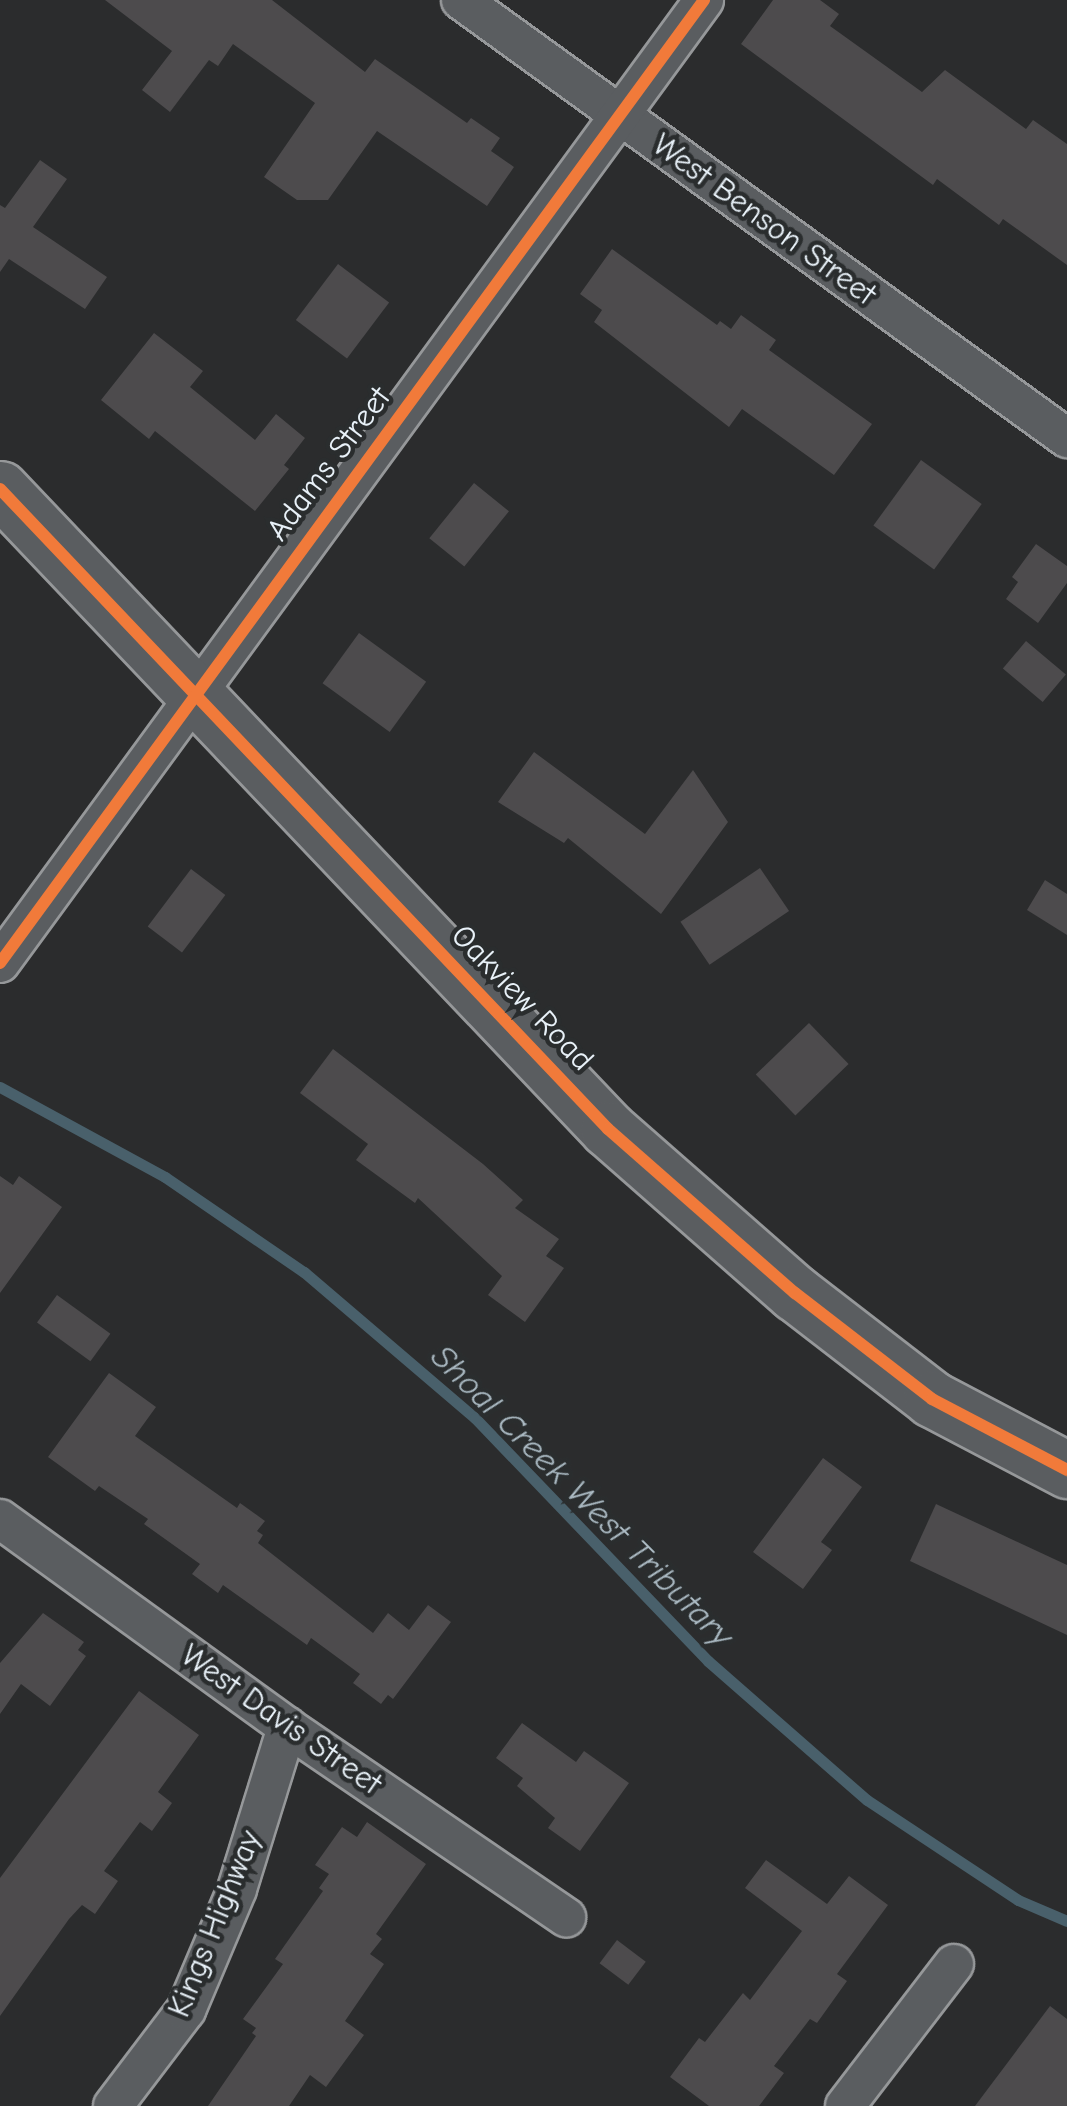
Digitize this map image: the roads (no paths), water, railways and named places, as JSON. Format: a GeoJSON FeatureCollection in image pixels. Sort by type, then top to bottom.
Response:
{"type":"FeatureCollection","features":[{"type":"Feature","properties":{"kind":"street","name":"West Benson Street"},"geometry":{"type":"LineString","coordinates":[[461,0],[1067,438]]}},
{"type":"Feature","properties":{"kind":"street","name":"Adams Street"},"geometry":{"type":"LineString","coordinates":[[0,963],[194,692],[704,0]]}},
{"type":"Feature","properties":{"kind":"street","name":"Oakview Road"},"geometry":{"type":"LineString","coordinates":[[0,490],[622,1142],[795,1293],[932,1399],[1067,1470]]}},
{"type":"Feature","properties":{"kind":"street","name":"West Davis Street"},"geometry":{"type":"LineString","coordinates":[[0,1519],[288,1727],[566,1916]]}},
{"type":"Feature","properties":{"kind":"street","name":"Kings Highway"},"geometry":{"type":"LineString","coordinates":[[113,2106],[186,2010],[237,1890],[288,1727]]}},
{"type":"Feature","properties":{"kind":"street"},"geometry":{"type":"LineString","coordinates":[[845,2106],[954,1964]]}},
{"type":"Feature","properties":{"kind":"waterway","name":"Shoal Creek West Tributary"},"geometry":{"type":"LineString","coordinates":[[0,1087],[165,1177],[304,1272],[475,1418],[708,1661],[867,1800],[1018,1900],[1067,1921]]}}]}
